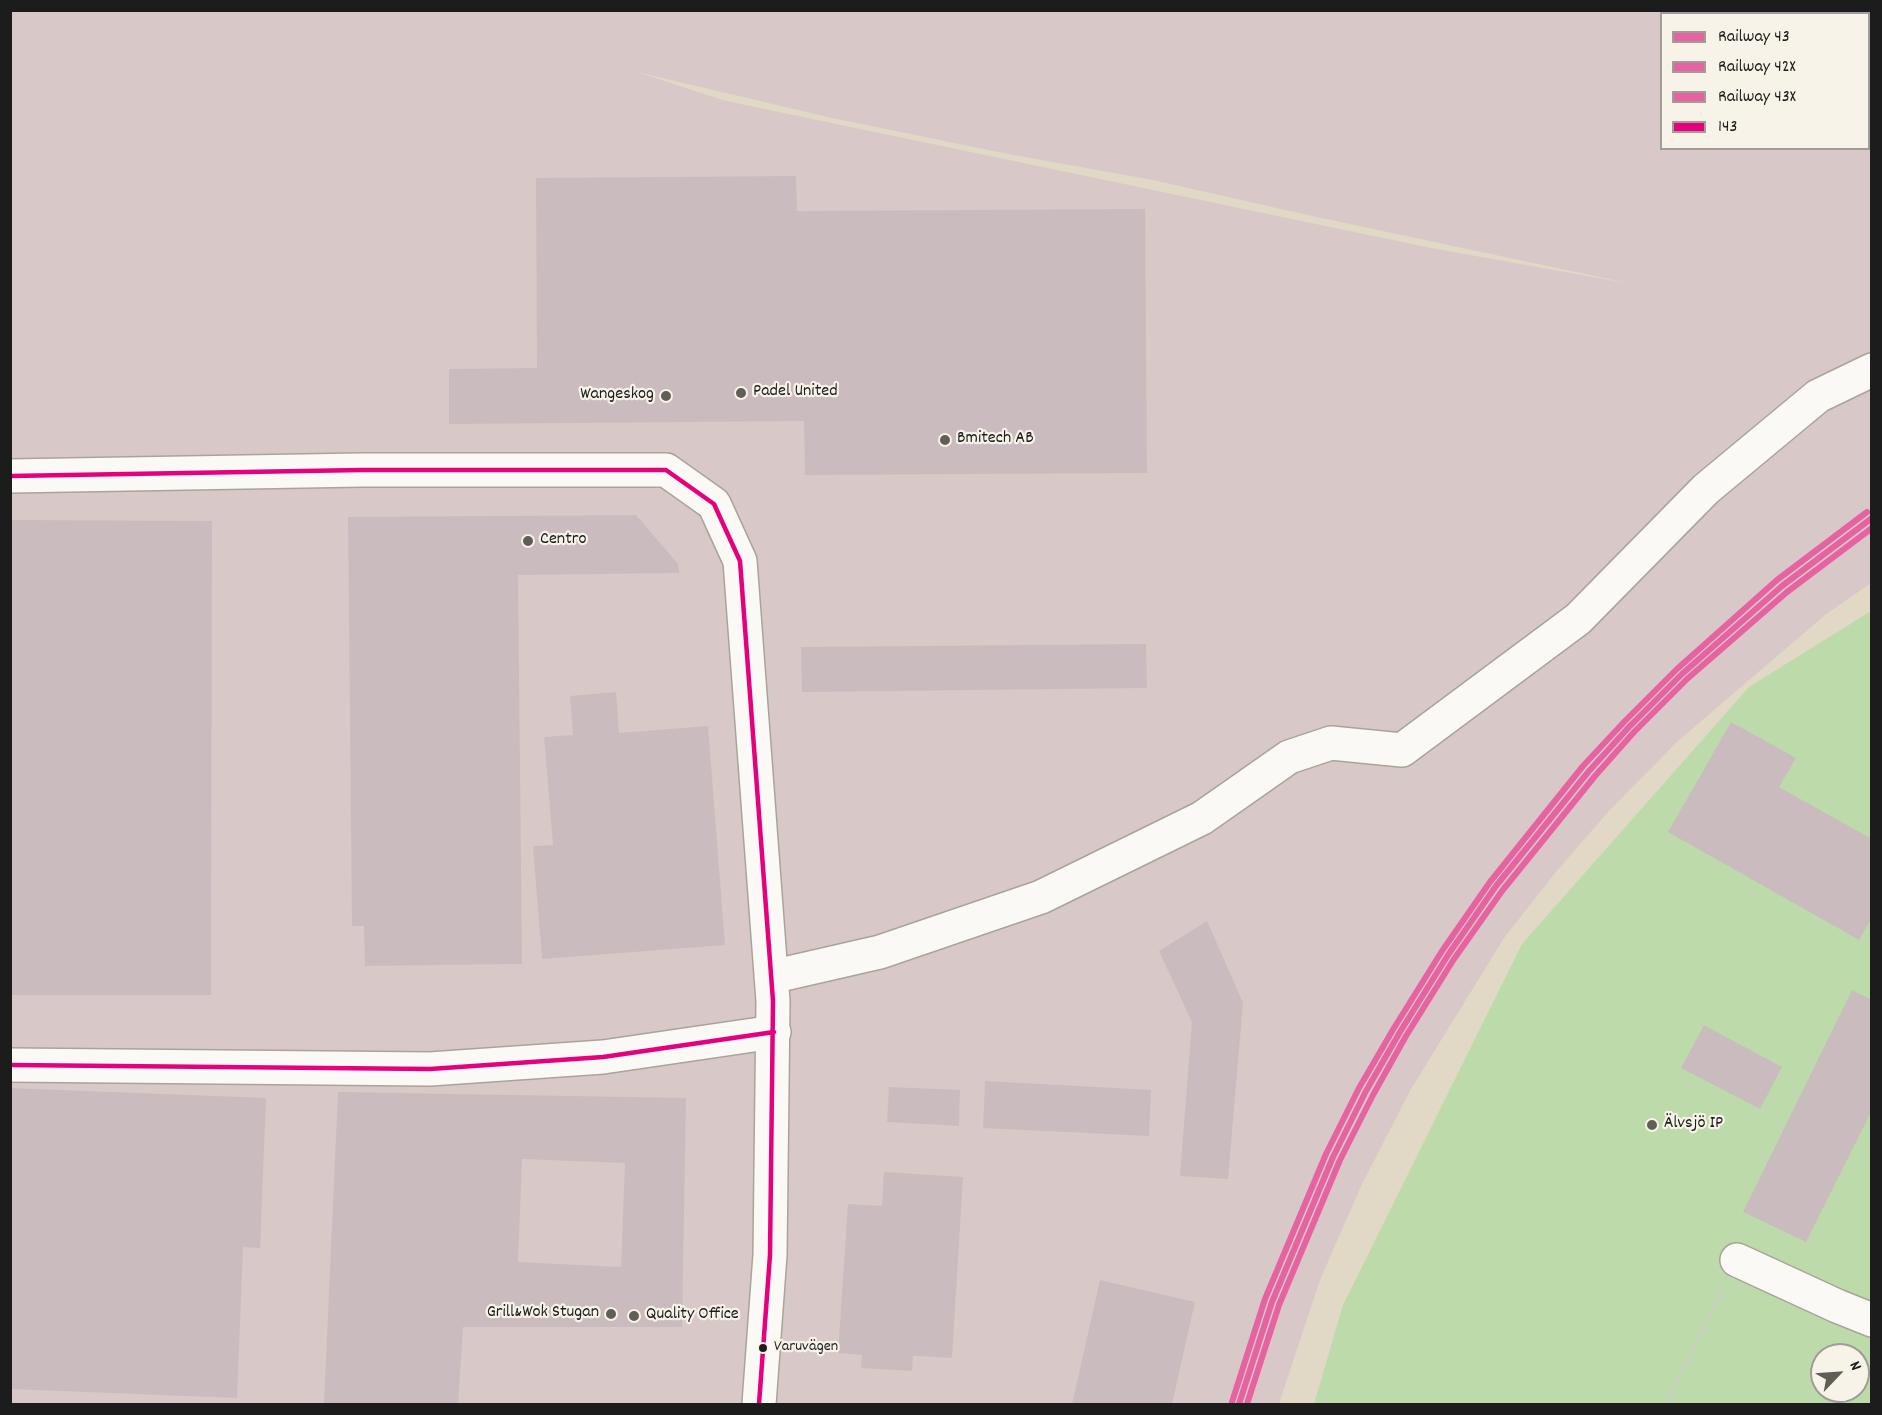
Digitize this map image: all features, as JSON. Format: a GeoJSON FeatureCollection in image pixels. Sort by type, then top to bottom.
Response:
{"type":"FeatureCollection","features":[{"type":"Feature","properties":{"kind":"street"},"geometry":{"type":"LineString","coordinates":[[771,976],[880,952],[1041,897],[1202,818],[1289,757],[1331,743],[1402,750],[1578,619],[1706,489],[1818,396],[1872,370]]}},
{"type":"Feature","properties":{"kind":"street"},"geometry":{"type":"LineString","coordinates":[[10,476],[362,470],[666,470],[714,504],[740,561],[774,1032],[770,1255],[759,1404]]}},
{"type":"Feature","properties":{"kind":"street"},"geometry":{"type":"LineString","coordinates":[[10,1065],[430,1069],[603,1057],[774,1032]]}},
{"type":"Feature","properties":{"kind":"street"},"geometry":{"type":"LineString","coordinates":[[1737,1260],[1872,1320]]}},
{"type":"Feature","properties":{"kind":"path"},"geometry":{"type":"LineString","coordinates":[[1666,1404],[1737,1260]]}},
{"type":"Feature","properties":{"kind":"shaded area"},"geometry":{"type":"Polygon","coordinates":[[[10,11],[1871,11],[1871,583],[1825,615],[1679,740],[1608,812],[1555,873],[1504,938],[1411,1089],[1362,1184],[1320,1280],[1279,1404],[11,1404],[10,11]],[[637,72],[726,101],[1431,248],[1632,284],[1153,180],[1008,154],[832,118],[637,72]]]}},
{"type":"Feature","properties":{"kind":"green space","name":"Älvsjö IP"},"geometry":{"type":"Polygon","coordinates":[[[1871,611],[1871,1404],[1314,1404],[1343,1305],[1522,944],[1749,687],[1871,611]]]}},
{"type":"Feature","properties":{"kind":"building"},"geometry":{"type":"Polygon","coordinates":[[[796,176],[797,211],[1145,209],[1147,473],[805,475],[804,421],[449,424],[449,369],[537,368],[536,178],[796,176]]]}},
{"type":"Feature","properties":{"kind":"building"},"geometry":{"type":"Polygon","coordinates":[[[636,515],[678,564],[679,573],[518,575],[522,964],[365,966],[364,926],[352,926],[348,517],[636,515]]]}},
{"type":"Feature","properties":{"kind":"building"},"geometry":{"type":"Polygon","coordinates":[[[10,520],[212,521],[211,995],[10,995],[10,520]]]}},
{"type":"Feature","properties":{"kind":"building"},"geometry":{"type":"Polygon","coordinates":[[[1146,644],[1147,688],[802,692],[801,647],[1146,644]]]}},
{"type":"Feature","properties":{"kind":"building"},"geometry":{"type":"Polygon","coordinates":[[[616,692],[619,733],[708,726],[725,945],[542,959],[533,846],[553,845],[544,737],[573,735],[570,696],[616,692]]]}},
{"type":"Feature","properties":{"kind":"building"},"geometry":{"type":"Polygon","coordinates":[[[1731,722],[1796,758],[1779,787],[1872,839],[1872,918],[1859,940],[1668,832],[1731,722]]]}},
{"type":"Feature","properties":{"kind":"building"},"geometry":{"type":"Polygon","coordinates":[[[1207,921],[1243,1003],[1228,1179],[1180,1176],[1192,1022],[1159,951],[1207,921]]]}},
{"type":"Feature","properties":{"kind":"building"},"geometry":{"type":"Polygon","coordinates":[[[1852,990],[1872,1000],[1872,1110],[1806,1242],[1743,1212],[1852,990]]]}},
{"type":"Feature","properties":{"kind":"building"},"geometry":{"type":"Polygon","coordinates":[[[1704,1025],[1782,1067],[1760,1109],[1681,1068],[1704,1025]]]}},
{"type":"Feature","properties":{"kind":"building"},"geometry":{"type":"Polygon","coordinates":[[[985,1081],[1151,1090],[1149,1136],[983,1128],[985,1081]]]}},
{"type":"Feature","properties":{"kind":"building"},"geometry":{"type":"Polygon","coordinates":[[[889,1087],[960,1090],[959,1126],[887,1122],[889,1087]]]}},
{"type":"Feature","properties":{"kind":"building"},"geometry":{"type":"Polygon","coordinates":[[[10,1088],[266,1098],[260,1248],[243,1247],[237,1398],[10,1389],[10,1088]]]}},
{"type":"Feature","properties":{"kind":"building"},"geometry":{"type":"Polygon","coordinates":[[[338,1092],[686,1098],[682,1327],[463,1327],[458,1404],[324,1404],[338,1092]],[[522,1159],[518,1262],[621,1267],[625,1163],[522,1159]]]}},
{"type":"Feature","properties":{"kind":"building"},"geometry":{"type":"Polygon","coordinates":[[[884,1172],[963,1177],[952,1358],[913,1356],[912,1371],[861,1368],[862,1355],[838,1353],[848,1204],[882,1206],[884,1172]]]}},
{"type":"Feature","properties":{"kind":"building"},"geometry":{"type":"Polygon","coordinates":[[[1100,1280],[1195,1302],[1172,1404],[1072,1404],[1100,1280]]]}},
{"type":"Feature","properties":{"kind":"rail line","name":"43X"},"geometry":{"type":"LineString","coordinates":[[1232,1402],[1265,1299],[1326,1154],[1359,1088],[1394,1028],[1442,951],[1490,882],[1583,766],[1677,669],[1777,580],[1867,512]]}},
{"type":"Feature","properties":{"kind":"rail line","name":"43"},"geometry":{"type":"LineString","coordinates":[[1239,1404],[1272,1302],[1333,1157],[1366,1091],[1400,1032],[1448,955],[1496,886],[1589,771],[1682,674],[1782,586],[1872,518]]}},
{"type":"Feature","properties":{"kind":"rail line","name":"42X"},"geometry":{"type":"LineString","coordinates":[[1247,1404],[1279,1305],[1340,1160],[1406,1036],[1454,959],[1502,891],[1595,776],[1634,732],[1687,679],[1787,592],[1872,528]]}},
{"type":"Feature","properties":{"kind":"transit line","name":"143"},"geometry":{"type":"LineString","coordinates":[[10,476],[362,470],[666,470],[714,504],[740,561],[773,1001],[770,1255],[759,1404]]}},
{"type":"Feature","properties":{"kind":"transit line","name":"143"},"geometry":{"type":"LineString","coordinates":[[10,1065],[430,1069],[603,1057],[774,1032]]}},
{"type":"Feature","properties":{"kind":"place","name":"Padel United"},"geometry":{"type":"Point","coordinates":[741,393]}},
{"type":"Feature","properties":{"kind":"place","name":"Wangeskog"},"geometry":{"type":"Point","coordinates":[666,396]}},
{"type":"Feature","properties":{"kind":"place","name":"Bmitech AB"},"geometry":{"type":"Point","coordinates":[945,440]}},
{"type":"Feature","properties":{"kind":"place","name":"Centro"},"geometry":{"type":"Point","coordinates":[528,541]}},
{"type":"Feature","properties":{"kind":"place","name":"Älvsjö IP"},"geometry":{"type":"Point","coordinates":[1652,1125]}},
{"type":"Feature","properties":{"kind":"place","name":"Grill&Wok Stugan"},"geometry":{"type":"Point","coordinates":[611,1314]}},
{"type":"Feature","properties":{"kind":"place","name":"Quality Office"},"geometry":{"type":"Point","coordinates":[634,1316]}},
{"type":"Feature","properties":{"kind":"place","name":"Varuvägen"},"geometry":{"type":"Point","coordinates":[763,1348]}}]}
